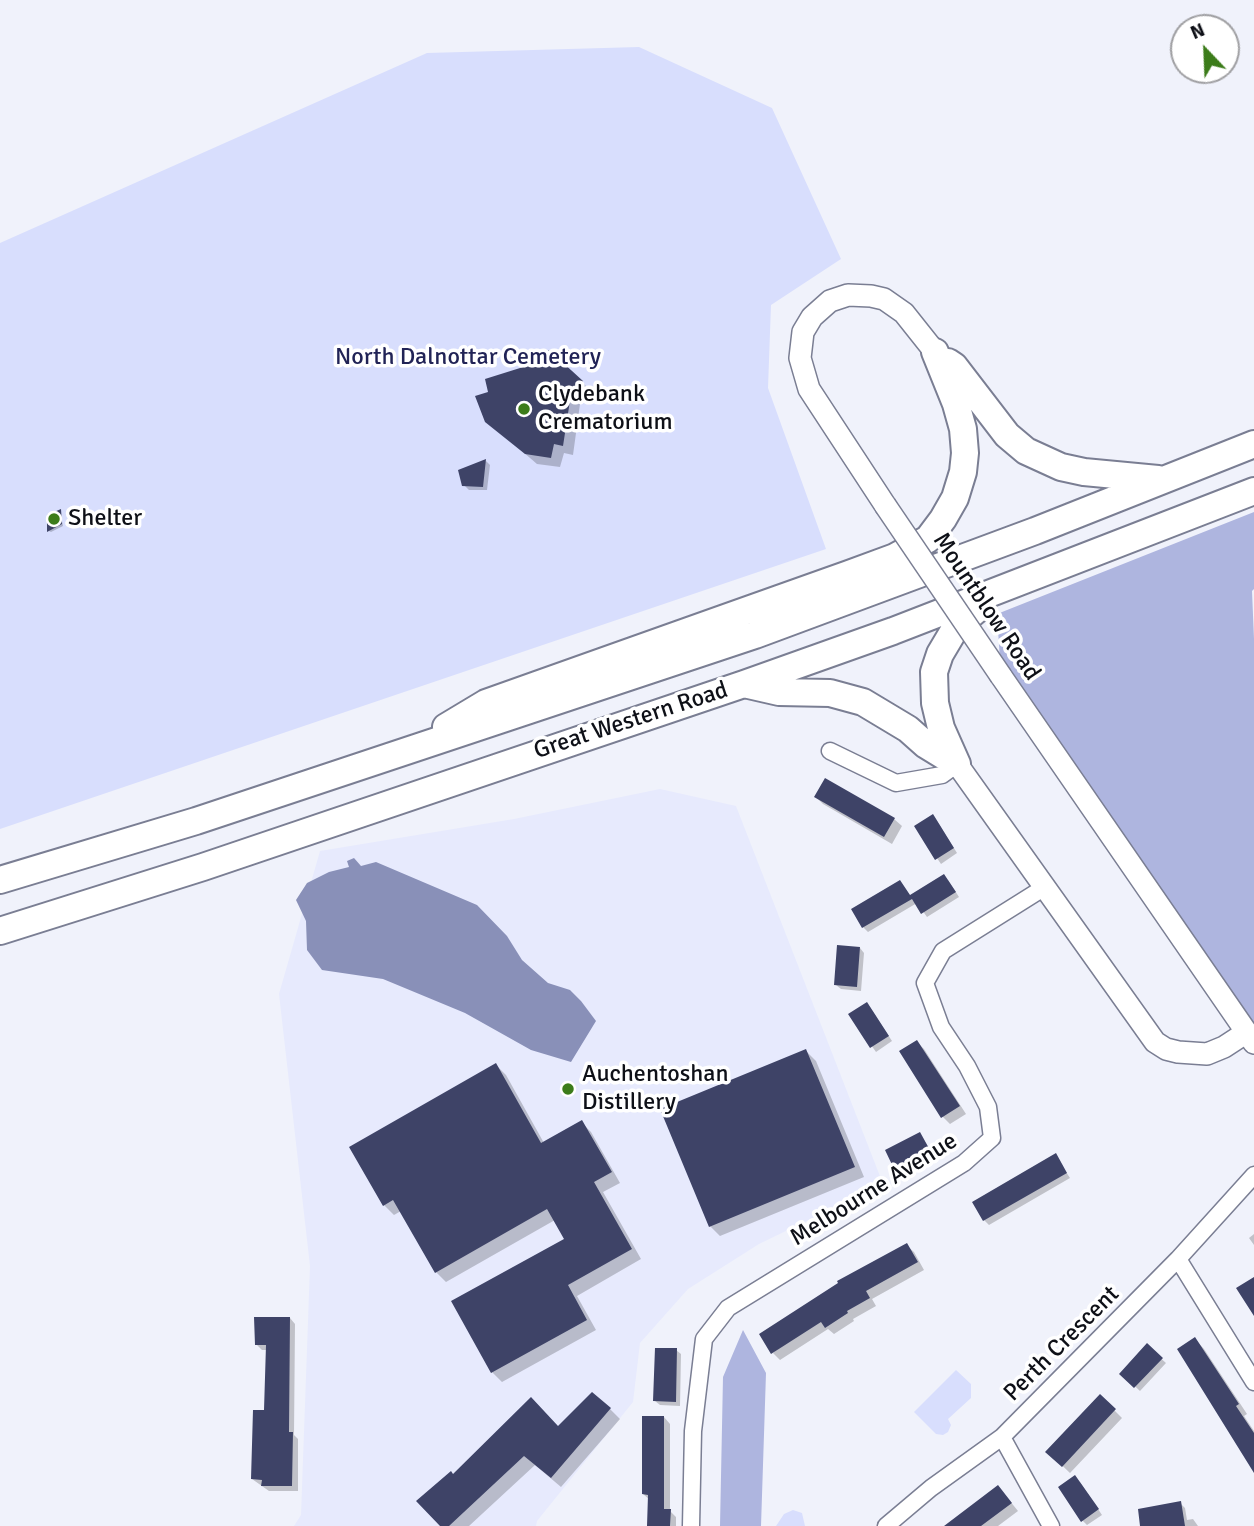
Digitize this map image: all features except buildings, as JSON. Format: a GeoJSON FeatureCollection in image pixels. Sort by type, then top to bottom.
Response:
{"type":"FeatureCollection","features":[{"type":"Feature","properties":{"kind":"main road"},"geometry":{"type":"LineString","coordinates":[[935,352],[954,366],[1007,435],[1026,451],[1061,467],[1084,472],[1163,480]]}},
{"type":"Feature","properties":{"kind":"main road"},"geometry":{"type":"LineString","coordinates":[[403,752],[486,704],[895,557],[928,539],[955,498],[963,472],[965,453],[956,404],[935,352]]}},
{"type":"Feature","properties":{"kind":"main road","name":"Great Western Road"},"geometry":{"type":"LineString","coordinates":[[0,880],[159,833],[755,635],[1035,531],[1254,444]]}},
{"type":"Feature","properties":{"kind":"main road","name":"Great Western Road"},"geometry":{"type":"LineString","coordinates":[[0,931],[203,867],[744,684],[999,590],[1254,491]]}},
{"type":"Feature","properties":{"kind":"main road"},"geometry":{"type":"LineString","coordinates":[[957,764],[941,728],[933,688],[934,672],[940,654],[957,627],[999,590]]}},
{"type":"Feature","properties":{"kind":"main road"},"geometry":{"type":"LineString","coordinates":[[744,684],[779,692],[830,693],[863,702],[908,729],[926,745],[957,764]]}},
{"type":"Feature","properties":{"kind":"street","name":"Mountblow Road"},"geometry":{"type":"LineString","coordinates":[[935,352],[904,313],[884,299],[848,295],[830,301],[812,317],[803,332],[800,358],[809,390],[885,505],[1251,1037]]}},
{"type":"Feature","properties":{"kind":"street"},"geometry":{"type":"LineString","coordinates":[[830,751],[896,783],[942,775],[957,764],[1155,1042],[1178,1052],[1208,1054],[1251,1037]]}},
{"type":"Feature","properties":{"kind":"street","name":"Melbourne Avenue"},"geometry":{"type":"LineString","coordinates":[[691,1526],[693,1431],[704,1339],[728,1308],[964,1163],[992,1138],[988,1107],[967,1066],[941,1027],[925,983],[943,951],[1045,887]]}},
{"type":"Feature","properties":{"kind":"street","name":"Perth Crescent"},"geometry":{"type":"LineString","coordinates":[[886,1526],[897,1514],[1002,1437],[1178,1259],[1254,1175]]}},
{"type":"Feature","properties":{"kind":"street"},"geometry":{"type":"LineString","coordinates":[[1178,1259],[1254,1382]]}},
{"type":"Feature","properties":{"kind":"street"},"geometry":{"type":"LineString","coordinates":[[1002,1437],[1051,1526]]}},
{"type":"Feature","properties":{"kind":"shaded area"},"geometry":{"type":"Polygon","coordinates":[[[1254,512],[1254,1043],[1001,676],[997,614],[1254,512]]]}},
{"type":"Feature","properties":{"kind":"shaded area","name":"Auchentoshan Distillery"},"geometry":{"type":"Polygon","coordinates":[[[660,789],[736,806],[883,1184],[759,1244],[688,1289],[640,1343],[633,1402],[537,1521],[536,1526],[294,1526],[301,1515],[310,1266],[279,994],[320,851],[514,819],[660,789]]]}},
{"type":"Feature","properties":{"kind":"shaded area"},"geometry":{"type":"Polygon","coordinates":[[[354,858],[361,866],[376,862],[477,905],[507,936],[522,960],[548,983],[570,990],[596,1021],[571,1062],[531,1050],[465,1013],[383,979],[322,970],[307,950],[306,921],[296,900],[307,883],[329,872],[349,867],[347,861],[354,858]]]}},
{"type":"Feature","properties":{"kind":"shaded area"},"geometry":{"type":"Polygon","coordinates":[[[743,1330],[766,1373],[761,1526],[720,1526],[723,1377],[743,1330]]]}},
{"type":"Feature","properties":{"kind":"green space","name":"North Dalnottar Cemetery"},"geometry":{"type":"Polygon","coordinates":[[[639,47],[772,108],[841,259],[771,305],[768,388],[826,549],[0,829],[0,243],[427,53],[639,47]]]}},
{"type":"Feature","properties":{"kind":"green space"},"geometry":{"type":"Polygon","coordinates":[[[956,1370],[971,1384],[971,1398],[948,1419],[951,1425],[948,1432],[943,1435],[936,1434],[914,1412],[956,1370]]]}},
{"type":"Feature","properties":{"kind":"green space"},"geometry":{"type":"Polygon","coordinates":[[[793,1510],[802,1513],[805,1526],[776,1526],[784,1514],[793,1510]]]}},
{"type":"Feature","properties":{"kind":"place","name":"Clydebank Crematorium"},"geometry":{"type":"Point","coordinates":[524,409]}},
{"type":"Feature","properties":{"kind":"place","name":"Shelter"},"geometry":{"type":"Point","coordinates":[54,519]}},
{"type":"Feature","properties":{"kind":"place","name":"Auchentoshan Distillery"},"geometry":{"type":"Point","coordinates":[568,1089]}}]}
